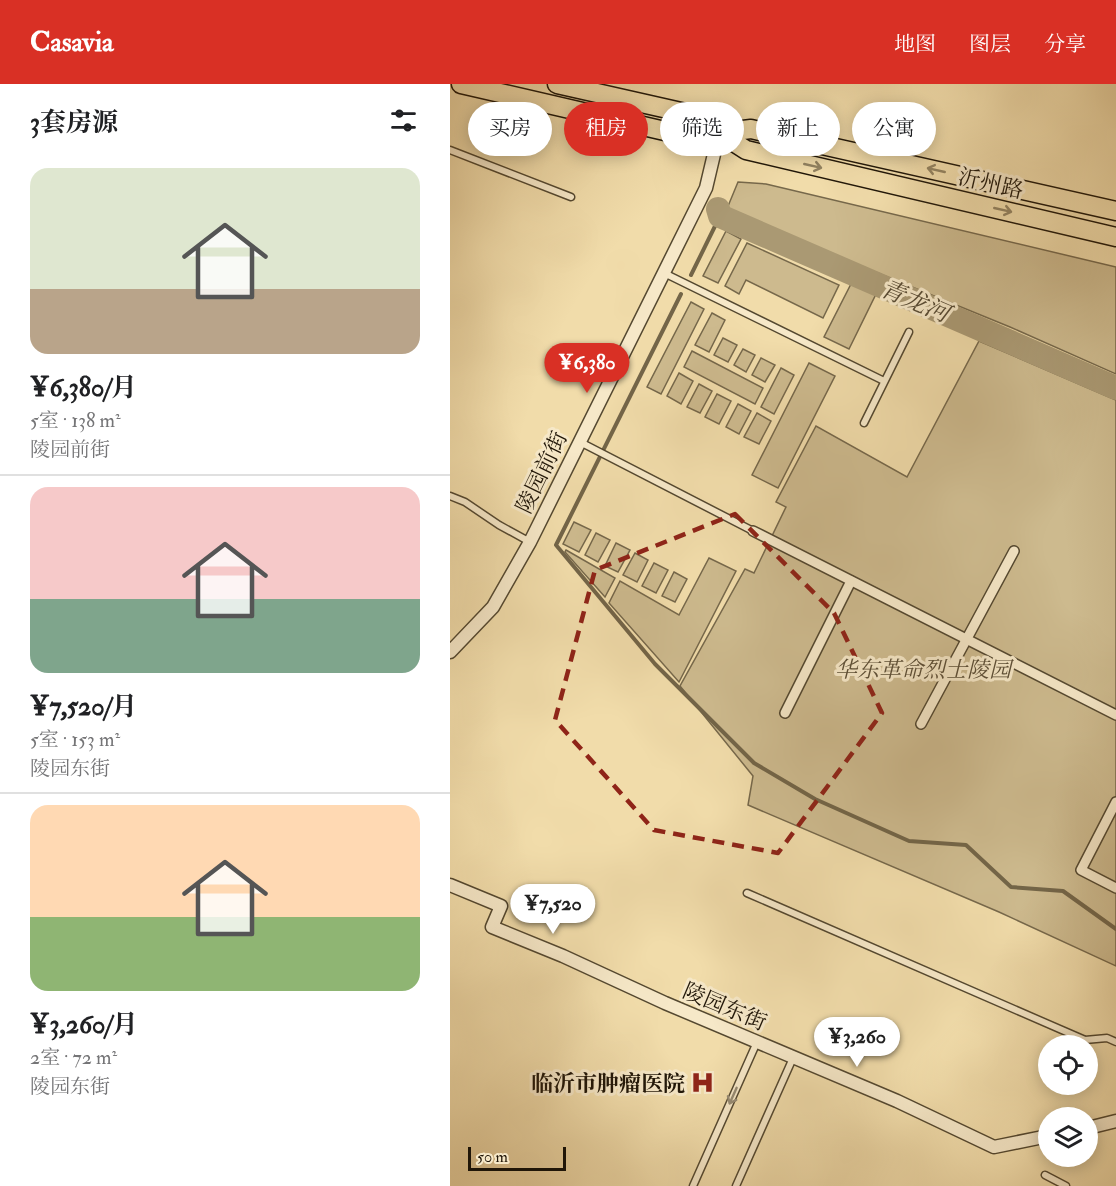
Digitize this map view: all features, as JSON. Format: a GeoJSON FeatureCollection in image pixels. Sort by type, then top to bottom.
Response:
{"type":"FeatureCollection","features":[{"type":"Feature","properties":{"kind":"main road","name":"沂州路"},"geometry":{"type":"LineString","coordinates":[[461,84],[660,130]]}},
{"type":"Feature","properties":{"kind":"main road","name":"沂州路"},"geometry":{"type":"LineString","coordinates":[[557,84],[660,107]]}},
{"type":"Feature","properties":{"kind":"main road","name":"沂州路"},"geometry":{"type":"LineString","coordinates":[[744,130],[752,129],[1116,211]]}},
{"type":"Feature","properties":{"kind":"main road","name":"沂州路"},"geometry":{"type":"LineString","coordinates":[[744,149],[1116,237]]}},
{"type":"Feature","properties":{"kind":"street","name":"陵园前街"},"geometry":{"type":"LineString","coordinates":[[450,652],[493,607],[530,542],[706,188],[714,156]]}},
{"type":"Feature","properties":{"kind":"street"},"geometry":{"type":"LineString","coordinates":[[753,531],[1116,715]]}},
{"type":"Feature","properties":{"kind":"street"},"geometry":{"type":"LineString","coordinates":[[921,724],[1014,551]]}},
{"type":"Feature","properties":{"kind":"street"},"geometry":{"type":"LineString","coordinates":[[785,713],[851,582]]}},
{"type":"Feature","properties":{"kind":"street"},"geometry":{"type":"LineString","coordinates":[[1116,802],[1081,870],[1116,888]]}},
{"type":"Feature","properties":{"kind":"street","name":"陵园东街"},"geometry":{"type":"LineString","coordinates":[[450,885],[501,906],[492,927],[563,956],[664,1003],[897,1101],[994,1147],[1038,1139]]}},
{"type":"Feature","properties":{"kind":"street"},"geometry":{"type":"LineString","coordinates":[[1098,1126],[1116,1121]]}},
{"type":"Feature","properties":{"kind":"lane"},"geometry":{"type":"LineString","coordinates":[[450,150],[571,197]]}},
{"type":"Feature","properties":{"kind":"lane"},"geometry":{"type":"LineString","coordinates":[[664,273],[884,381]]}},
{"type":"Feature","properties":{"kind":"lane"},"geometry":{"type":"LineString","coordinates":[[864,423],[909,332]]}},
{"type":"Feature","properties":{"kind":"lane"},"geometry":{"type":"LineString","coordinates":[[580,442],[753,531]]}},
{"type":"Feature","properties":{"kind":"lane"},"geometry":{"type":"LineString","coordinates":[[450,496],[465,502],[530,542]]}},
{"type":"Feature","properties":{"kind":"lane"},"geometry":{"type":"LineString","coordinates":[[747,893],[1085,1040],[1107,1038],[1116,1042]]}},
{"type":"Feature","properties":{"kind":"lane"},"geometry":{"type":"LineString","coordinates":[[693,1186],[757,1042]]}},
{"type":"Feature","properties":{"kind":"lane"},"geometry":{"type":"LineString","coordinates":[[736,1186],[794,1058]]}},
{"type":"Feature","properties":{"kind":"lane"},"geometry":{"type":"LineString","coordinates":[[1045,1175],[1066,1186]]}},
{"type":"Feature","properties":{"kind":"highlighted area"},"geometry":{"type":"Polygon","coordinates":[[[735,514],[834,613],[882,713],[778,853],[654,830],[555,720],[595,570],[735,514]]]}},
{"type":"Feature","properties":{"kind":"green space"},"geometry":{"type":"Polygon","coordinates":[[[738,182],[766,184],[1116,267],[1116,374],[1010,327],[726,211],[738,182]]]}},
{"type":"Feature","properties":{"kind":"green space"},"geometry":{"type":"Polygon","coordinates":[[[726,231],[741,239],[718,283],[703,276],[726,231]]]}},
{"type":"Feature","properties":{"kind":"green space"},"geometry":{"type":"Polygon","coordinates":[[[747,243],[839,285],[823,318],[746,280],[739,294],[725,286],[747,243]]]}},
{"type":"Feature","properties":{"kind":"green space"},"geometry":{"type":"Polygon","coordinates":[[[853,280],[877,292],[849,349],[824,337],[853,280]]]}},
{"type":"Feature","properties":{"kind":"green space"},"geometry":{"type":"Polygon","coordinates":[[[691,302],[704,309],[661,394],[647,387],[691,302]]]}},
{"type":"Feature","properties":{"kind":"green space"},"geometry":{"type":"Polygon","coordinates":[[[712,313],[725,320],[709,352],[695,345],[712,313]]]}},
{"type":"Feature","properties":{"kind":"green space"},"geometry":{"type":"Polygon","coordinates":[[[723,338],[737,345],[728,362],[714,355],[723,338]]]}},
{"type":"Feature","properties":{"kind":"green space","name":"华东革命烈士陵园"},"geometry":{"type":"Polygon","coordinates":[[[979,341],[1116,400],[1116,966],[999,912],[748,805],[753,776],[680,686],[745,569],[754,573],[786,507],[776,502],[816,426],[907,477],[979,341]]]}},
{"type":"Feature","properties":{"kind":"green space"},"geometry":{"type":"Polygon","coordinates":[[[743,349],[755,355],[746,372],[734,365],[743,349]]]}},
{"type":"Feature","properties":{"kind":"green space"},"geometry":{"type":"Polygon","coordinates":[[[692,351],[763,388],[755,404],[684,367],[692,351]]]}},
{"type":"Feature","properties":{"kind":"green space"},"geometry":{"type":"Polygon","coordinates":[[[761,358],[775,365],[765,382],[752,375],[761,358]]]}},
{"type":"Feature","properties":{"kind":"green space"},"geometry":{"type":"Polygon","coordinates":[[[809,363],[835,376],[778,488],[752,475],[809,363]]]}},
{"type":"Feature","properties":{"kind":"green space"},"geometry":{"type":"Polygon","coordinates":[[[781,368],[794,375],[774,414],[761,407],[781,368]]]}},
{"type":"Feature","properties":{"kind":"green space"},"geometry":{"type":"Polygon","coordinates":[[[679,373],[693,381],[681,404],[667,396],[679,373]]]}},
{"type":"Feature","properties":{"kind":"green space"},"geometry":{"type":"Polygon","coordinates":[[[699,384],[712,391],[700,413],[687,407],[699,384]]]}},
{"type":"Feature","properties":{"kind":"green space"},"geometry":{"type":"Polygon","coordinates":[[[717,394],[731,401],[719,424],[705,417],[717,394]]]}},
{"type":"Feature","properties":{"kind":"green space"},"geometry":{"type":"Polygon","coordinates":[[[738,404],[751,411],[739,434],[726,427],[738,404]]]}},
{"type":"Feature","properties":{"kind":"green space"},"geometry":{"type":"Polygon","coordinates":[[[757,413],[771,421],[759,444],[744,437],[757,413]]]}},
{"type":"Feature","properties":{"kind":"green space"},"geometry":{"type":"Polygon","coordinates":[[[574,522],[591,530],[579,552],[563,544],[574,522]]]}},
{"type":"Feature","properties":{"kind":"green space"},"geometry":{"type":"Polygon","coordinates":[[[596,533],[610,540],[598,562],[585,555],[596,533]]]}},
{"type":"Feature","properties":{"kind":"green space"},"geometry":{"type":"Polygon","coordinates":[[[616,543],[630,550],[618,572],[605,566],[616,543]]]}},
{"type":"Feature","properties":{"kind":"green space"},"geometry":{"type":"Polygon","coordinates":[[[566,550],[615,578],[605,597],[565,552],[566,550]]]}},
{"type":"Feature","properties":{"kind":"green space"},"geometry":{"type":"Polygon","coordinates":[[[635,553],[648,560],[637,582],[623,575],[635,553]]]}},
{"type":"Feature","properties":{"kind":"green space"},"geometry":{"type":"Polygon","coordinates":[[[709,558],[736,571],[679,682],[609,603],[620,581],[679,615],[709,558]]]}},
{"type":"Feature","properties":{"kind":"green space"},"geometry":{"type":"Polygon","coordinates":[[[654,563],[668,570],[656,593],[642,586],[654,563]]]}},
{"type":"Feature","properties":{"kind":"green space"},"geometry":{"type":"Polygon","coordinates":[[[674,572],[687,579],[675,602],[662,596],[674,572]]]}},
{"type":"Feature","properties":{"kind":"waterway","name":"青龙河"},"geometry":{"type":"LineString","coordinates":[[718,209],[720,216],[1116,388]]}},
{"type":"Feature","properties":{"kind":"waterway"},"geometry":{"type":"LineString","coordinates":[[691,275],[720,216]]}},
{"type":"Feature","properties":{"kind":"waterway"},"geometry":{"type":"LineString","coordinates":[[681,294],[556,545],[655,664],[754,763],[815,799],[909,841],[966,845],[1011,887],[1063,891],[1116,929]]}},
{"type":"Feature","properties":{"kind":"place","name":"临沂市肿瘤医院"},"geometry":{"type":"Point","coordinates":[703,1083]}}]}
